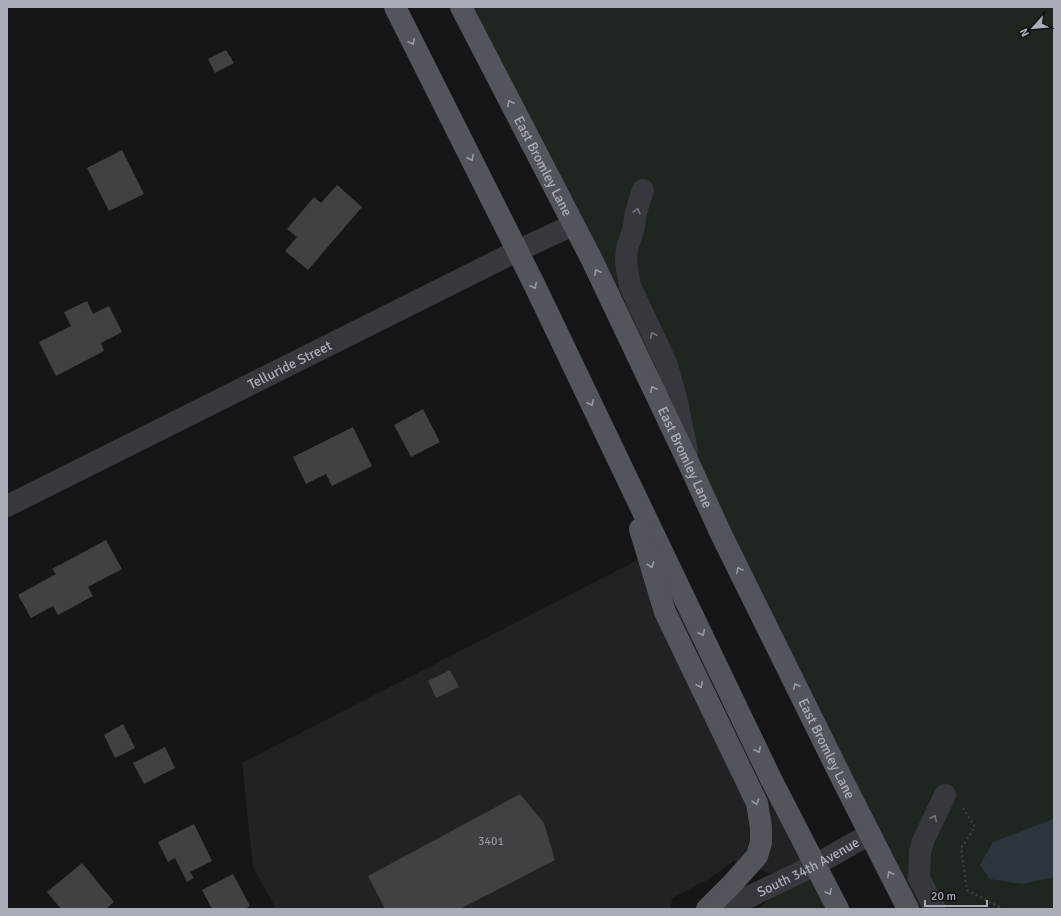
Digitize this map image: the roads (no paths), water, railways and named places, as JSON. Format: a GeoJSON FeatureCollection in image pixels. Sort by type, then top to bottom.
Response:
{"type":"FeatureCollection","features":[{"type":"Feature","properties":{"kind":"main road"},"geometry":{"type":"LineString","coordinates":[[395,7],[537,291],[772,779],[838,909]]}},
{"type":"Feature","properties":{"kind":"main road","name":"East Bromley Lane"},"geometry":{"type":"LineString","coordinates":[[461,7],[594,266],[721,534],[908,909]]}},
{"type":"Feature","properties":{"kind":"main road"},"geometry":{"type":"LineString","coordinates":[[618,461],[665,612],[758,803],[761,827],[761,844],[757,856],[707,909]]}},
{"type":"Feature","properties":{"kind":"street"},"geometry":{"type":"LineString","coordinates":[[643,190],[627,249],[626,262],[630,286],[667,365],[677,402],[690,466]]}},
{"type":"Feature","properties":{"kind":"street","name":"Telluride Street"},"geometry":{"type":"LineString","coordinates":[[7,506],[517,251],[573,225]]}},
{"type":"Feature","properties":{"kind":"street"},"geometry":{"type":"LineString","coordinates":[[935,909],[919,878],[920,852],[923,840],[952,799]]}},
{"type":"Feature","properties":{"kind":"street","name":"South 34th Avenue"},"geometry":{"type":"LineString","coordinates":[[724,909],[815,865],[870,834]]}}]}
